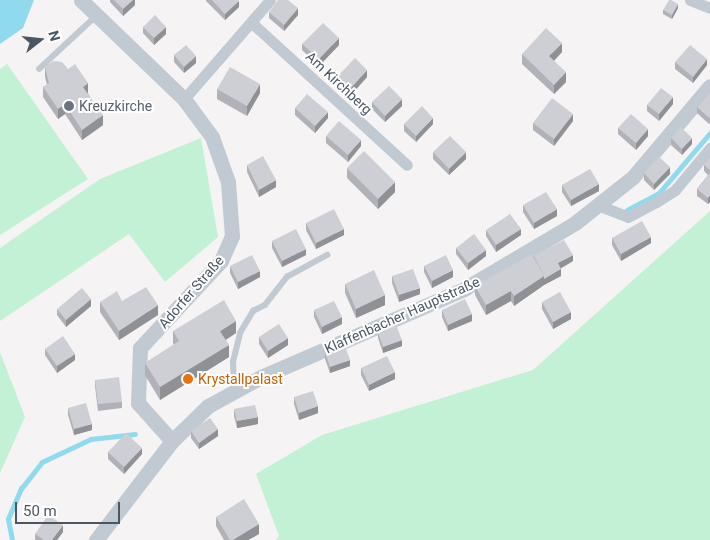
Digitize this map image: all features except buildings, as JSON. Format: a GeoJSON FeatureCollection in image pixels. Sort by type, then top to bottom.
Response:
{"type":"FeatureCollection","features":[{"type":"Feature","properties":{"kind":"street","name":"Adorfer Straße"},"geometry":{"type":"LineString","coordinates":[[81,0],[184,99],[212,138],[228,182],[232,236],[221,261],[140,348],[138,403],[172,441]]}},
{"type":"Feature","properties":{"kind":"street"},"geometry":{"type":"LineString","coordinates":[[184,99],[270,0]]}},
{"type":"Feature","properties":{"kind":"street"},"geometry":{"type":"LineString","coordinates":[[690,0],[710,8]]}},
{"type":"Feature","properties":{"kind":"street","name":"Am Kirchberg"},"geometry":{"type":"LineString","coordinates":[[252,23],[406,165]]}},
{"type":"Feature","properties":{"kind":"street","name":"Klaffenbacher Hauptstraße"},"geometry":{"type":"LineString","coordinates":[[96,540],[172,441],[208,406],[234,390],[464,289],[600,206],[632,177],[710,86]]}},
{"type":"Feature","properties":{"kind":"street"},"geometry":{"type":"LineString","coordinates":[[600,206],[628,217],[675,190],[710,148]]}},
{"type":"Feature","properties":{"kind":"lane"},"geometry":{"type":"LineString","coordinates":[[39,69],[97,14]]}},
{"type":"Feature","properties":{"kind":"lane"},"geometry":{"type":"LineString","coordinates":[[234,390],[233,362],[240,333],[253,311],[265,305],[287,277],[327,255]]}},
{"type":"Feature","properties":{"kind":"green space"},"geometry":{"type":"Polygon","coordinates":[[[7,64],[88,179],[0,235],[0,69],[7,64]]]}},
{"type":"Feature","properties":{"kind":"green space"},"geometry":{"type":"Polygon","coordinates":[[[201,138],[218,237],[165,282],[129,234],[0,321],[0,248],[100,179],[201,138]]]}},
{"type":"Feature","properties":{"kind":"green space"},"geometry":{"type":"Polygon","coordinates":[[[710,211],[710,540],[276,540],[279,536],[256,474],[322,435],[533,370],[710,211]]]}},
{"type":"Feature","properties":{"kind":"green space"},"geometry":{"type":"Polygon","coordinates":[[[0,352],[25,417],[0,473],[0,352]]]}},
{"type":"Feature","properties":{"kind":"water"},"geometry":{"type":"Polygon","coordinates":[[[0,0],[34,0],[23,28],[0,44],[0,0]]]}},
{"type":"Feature","properties":{"kind":"waterway"},"geometry":{"type":"LineString","coordinates":[[627,210],[659,193],[710,133]]}},
{"type":"Feature","properties":{"kind":"waterway"},"geometry":{"type":"LineString","coordinates":[[12,540],[8,519],[21,489],[42,462],[91,439],[135,434]]}},
{"type":"Feature","properties":{"kind":"place","name":"Kreuzkirche"},"geometry":{"type":"Point","coordinates":[69,106]}},
{"type":"Feature","properties":{"kind":"place","name":"Krystallpalast"},"geometry":{"type":"Point","coordinates":[188,379]}}]}
